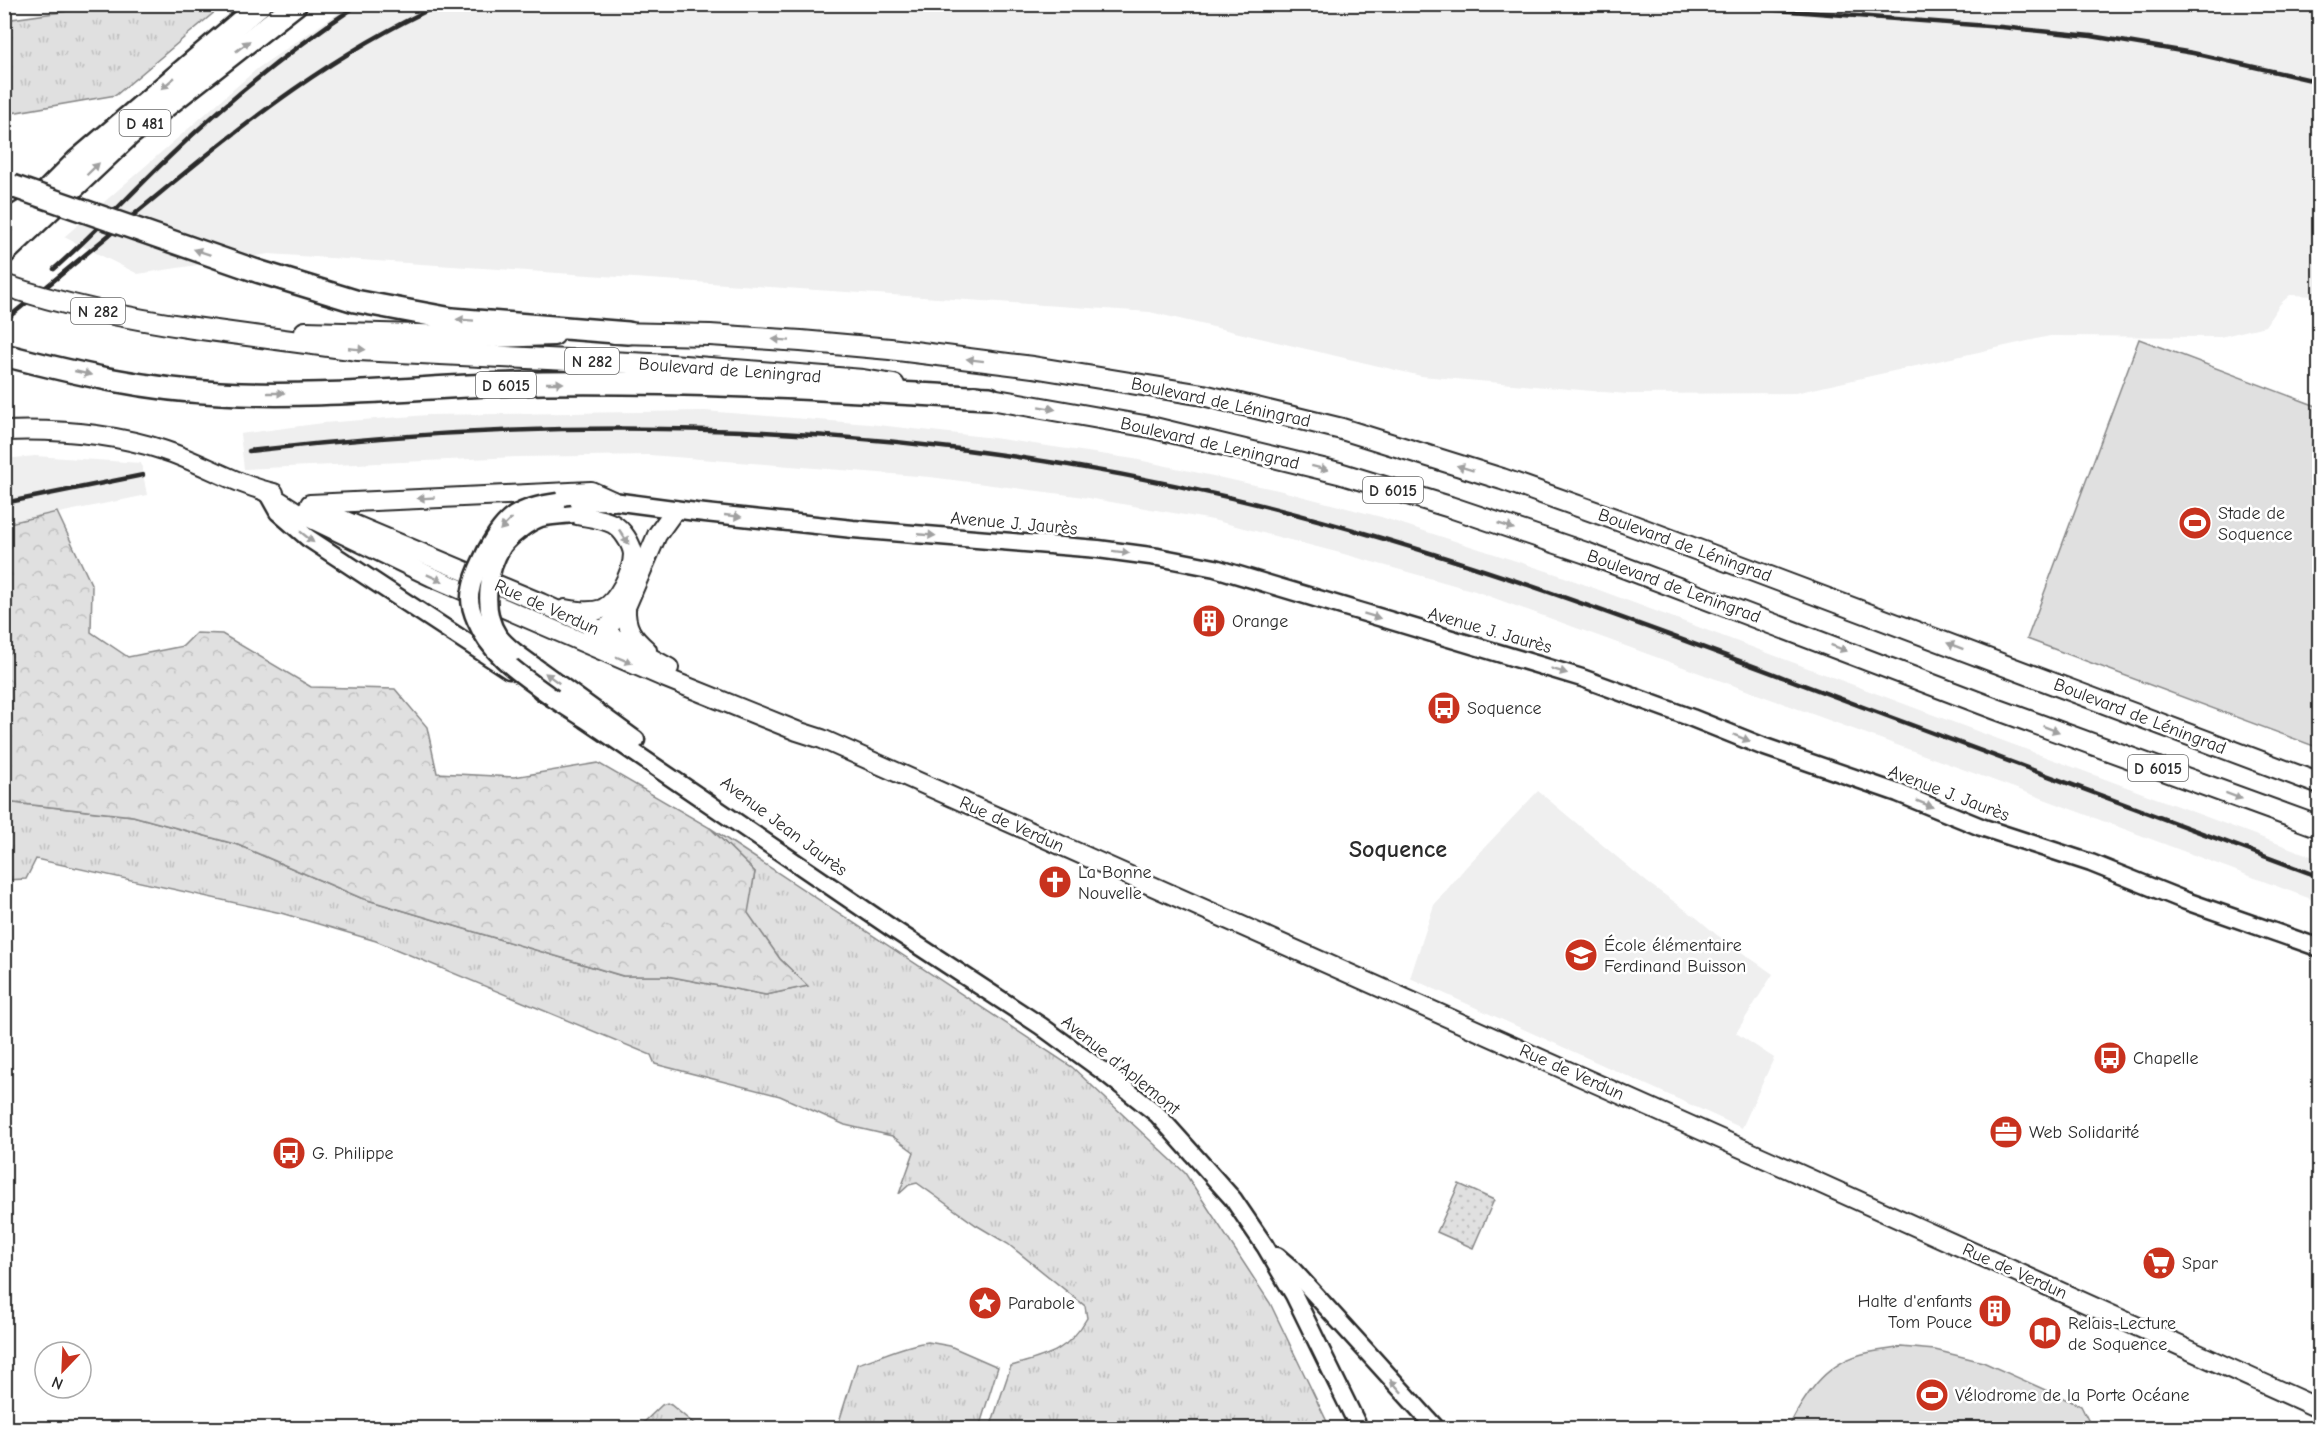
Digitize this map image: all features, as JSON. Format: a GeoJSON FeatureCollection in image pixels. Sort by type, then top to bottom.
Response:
{"type":"FeatureCollection","features":[{"type":"Feature","properties":{"kind":"highway","name":"D 481"},"geometry":{"type":"LineString","coordinates":[[4,223],[32,206],[77,161],[261,4]]}},
{"type":"Feature","properties":{"kind":"highway","name":"D 481"},"geometry":{"type":"LineString","coordinates":[[4,253],[129,135],[296,4]]}},
{"type":"Feature","properties":{"kind":"highway","name":"D 6015"},"geometry":{"type":"LineString","coordinates":[[8,184],[257,271],[355,301],[452,319],[627,333]]}},
{"type":"Feature","properties":{"kind":"highway","name":"D 6015"},"geometry":{"type":"LineString","coordinates":[[4,355],[104,378],[171,389],[220,393],[336,393],[542,383],[717,384],[990,398]]}},
{"type":"Feature","properties":{"kind":"main road","name":"N 282"},"geometry":{"type":"LineString","coordinates":[[4,285],[129,319],[194,328]]}},
{"type":"Feature","properties":{"kind":"main road","name":"Boulevard de Leningrad"},"geometry":{"type":"LineString","coordinates":[[194,328],[494,337],[627,333],[801,341],[890,349],[1033,367]]}},
{"type":"Feature","properties":{"kind":"main road","name":"Boulevard de Leningrad"},"geometry":{"type":"LineString","coordinates":[[194,328],[358,350],[671,365],[863,380],[990,398],[1150,427],[1339,473],[1450,507],[1586,553],[2319,827]]}},
{"type":"Feature","properties":{"kind":"main road","name":"Boulevard de Léningrad"},"geometry":{"type":"LineString","coordinates":[[1033,367],[1203,395],[1342,429],[1502,479],[1637,526],[2319,784]]}},
{"type":"Feature","properties":{"kind":"main road","name":"Rue de Verdun"},"geometry":{"type":"LineString","coordinates":[[4,431],[81,431],[164,450],[266,492],[306,504],[541,603],[600,630],[666,667],[801,725],[822,739]]}},
{"type":"Feature","properties":{"kind":"main road"},"geometry":{"type":"LineString","coordinates":[[306,504],[591,491],[613,501]]}},
{"type":"Feature","properties":{"kind":"main road","name":"Rue de Verdun"},"geometry":{"type":"LineString","coordinates":[[266,492],[288,507],[392,558],[735,706],[822,739],[1786,1168],[2319,1409]]}},
{"type":"Feature","properties":{"kind":"main road"},"geometry":{"type":"LineString","coordinates":[[560,632],[590,634],[615,622],[626,607],[657,535],[675,510]]}},
{"type":"Feature","properties":{"kind":"main road"},"geometry":{"type":"LineString","coordinates":[[541,603],[569,610],[594,612],[605,608],[616,597],[627,579],[633,554],[627,537],[614,524],[573,514]]}},
{"type":"Feature","properties":{"kind":"main road"},"geometry":{"type":"LineString","coordinates":[[626,607],[626,617],[633,638],[666,667]]}},
{"type":"Feature","properties":{"kind":"street"},"geometry":{"type":"LineString","coordinates":[[266,492],[278,512],[308,538],[443,629],[553,698]]}},
{"type":"Feature","properties":{"kind":"street"},"geometry":{"type":"LineString","coordinates":[[553,698],[502,660],[491,648],[481,633],[472,612],[470,592],[477,570],[500,528],[519,511],[558,502],[613,501]]}},
{"type":"Feature","properties":{"kind":"street"},"geometry":{"type":"LineString","coordinates":[[573,514],[613,501]]}},
{"type":"Feature","properties":{"kind":"street","name":"Avenue J. Jaurès"},"geometry":{"type":"LineString","coordinates":[[613,501],[675,510],[864,530],[1098,549],[1158,556],[1215,568],[1582,678],[1762,746],[1898,793],[1981,827],[2091,863],[2186,901],[2319,948]]}},
{"type":"Feature","properties":{"kind":"street","name":"Avenue Jean Jaurès"},"geometry":{"type":"LineString","coordinates":[[573,514],[538,519],[503,547],[493,570],[488,591],[490,617],[498,636],[515,651],[841,893]]}},
{"type":"Feature","properties":{"kind":"street","name":"Avenue Jean Jaurès"},"geometry":{"type":"LineString","coordinates":[[553,698],[841,893]]}},
{"type":"Feature","properties":{"kind":"street","name":"Avenue d'Aplemont"},"geometry":{"type":"LineString","coordinates":[[841,893],[1041,1026],[1157,1114],[1233,1199],[1265,1246],[1294,1295],[1359,1428]]}},
{"type":"Feature","properties":{"kind":"street"},"geometry":{"type":"LineString","coordinates":[[1265,1246],[1291,1268],[1436,1428]]}},
{"type":"Feature","properties":{"kind":"shaded area"},"geometry":{"type":"Polygon","coordinates":[[[350,5],[2319,5],[2319,296],[2290,295],[2280,304],[2265,326],[2220,337],[2050,336],[1795,393],[1627,394],[1421,376],[1150,312],[269,254],[138,274],[64,237],[258,68],[350,5]]]}},
{"type":"Feature","properties":{"kind":"shaded area"},"geometry":{"type":"Polygon","coordinates":[[[705,411],[869,424],[994,438],[1134,459],[1278,490],[1381,517],[1559,575],[2319,859],[2319,902],[1475,591],[1213,520],[1077,496],[930,477],[649,455],[518,457],[244,469],[240,434],[323,423],[428,415],[705,411]]]}},
{"type":"Feature","properties":{"kind":"shaded area"},"geometry":{"type":"Polygon","coordinates":[[[35,456],[141,463],[147,495],[5,524],[4,459],[35,456]]]}},
{"type":"Feature","properties":{"kind":"shaded area","name":"École élémentaire Ferdinand Buisson"},"geometry":{"type":"Polygon","coordinates":[[[1538,791],[1648,883],[1773,974],[1736,1033],[1774,1058],[1742,1128],[1410,978],[1434,905],[1465,868],[1538,791]]]}},
{"type":"Feature","properties":{"kind":"green space"},"geometry":{"type":"Polygon","coordinates":[[[118,4],[223,5],[116,95],[5,114],[5,20],[118,4]]]}},
{"type":"Feature","properties":{"kind":"green space","name":"Stade de Soquence"},"geometry":{"type":"Polygon","coordinates":[[[2139,339],[2319,407],[2319,748],[2027,639],[2139,339]]]}},
{"type":"Feature","properties":{"kind":"green space"},"geometry":{"type":"Polygon","coordinates":[[[57,512],[92,586],[91,632],[128,657],[183,646],[196,633],[222,634],[311,687],[395,689],[427,727],[437,773],[514,777],[598,763],[710,828],[755,872],[748,913],[780,959],[808,986],[766,995],[667,976],[623,976],[361,898],[238,845],[133,816],[5,802],[5,524],[57,512]]]}},
{"type":"Feature","properties":{"kind":"green space"},"geometry":{"type":"Polygon","coordinates":[[[5,802],[133,816],[238,845],[361,898],[622,976],[667,976],[766,995],[807,986],[780,959],[747,913],[755,872],[710,828],[1072,1067],[1185,1173],[1270,1303],[1330,1428],[990,1428],[1011,1366],[1045,1355],[1064,1345],[1080,1329],[1087,1318],[1085,1306],[1008,1244],[976,1225],[917,1183],[909,1185],[899,1194],[914,1152],[892,1136],[845,1125],[780,1096],[655,1064],[651,1055],[376,941],[281,913],[36,859],[26,879],[5,880],[5,802]]]}},
{"type":"Feature","properties":{"kind":"green space"},"geometry":{"type":"Polygon","coordinates":[[[1459,1184],[1494,1200],[1473,1248],[1437,1232],[1459,1184]]]}},
{"type":"Feature","properties":{"kind":"green space"},"geometry":{"type":"Polygon","coordinates":[[[928,1342],[950,1346],[998,1367],[979,1428],[837,1428],[857,1364],[901,1348],[928,1342]]]}},
{"type":"Feature","properties":{"kind":"green space","name":"Vélodrome de la Porte Océane"},"geometry":{"type":"Polygon","coordinates":[[[1901,1347],[1935,1350],[1983,1362],[2081,1406],[2092,1428],[1788,1428],[1808,1394],[1835,1367],[1859,1355],[1901,1347]]]}},
{"type":"Feature","properties":{"kind":"green space"},"geometry":{"type":"Polygon","coordinates":[[[667,1403],[671,1405],[699,1428],[638,1428],[667,1403]]]}},
{"type":"Feature","properties":{"kind":"railway"},"geometry":{"type":"LineString","coordinates":[[54,269],[169,157],[260,76],[359,4]]}},
{"type":"Feature","properties":{"kind":"railway"},"geometry":{"type":"LineString","coordinates":[[4,321],[259,114],[365,44],[441,4]]}},
{"type":"Feature","properties":{"kind":"railway"},"geometry":{"type":"LineString","coordinates":[[1698,4],[2091,36],[2193,53],[2320,82]]}},
{"type":"Feature","properties":{"kind":"railway"},"geometry":{"type":"LineString","coordinates":[[249,451],[373,439],[496,431],[620,428],[742,431],[865,439],[987,453],[1110,472],[1303,516],[1512,579],[2320,877]]}},
{"type":"Feature","properties":{"kind":"railway"},"geometry":{"type":"LineString","coordinates":[[4,503],[143,475]]}},
{"type":"Feature","properties":{"kind":"place","name":"Stade de Soquence"},"geometry":{"type":"Point","coordinates":[2195,523]}},
{"type":"Feature","properties":{"kind":"place","name":"Orange"},"geometry":{"type":"Point","coordinates":[1209,621]}},
{"type":"Feature","properties":{"kind":"place","name":"Soquence"},"geometry":{"type":"Point","coordinates":[1444,708]}},
{"type":"Feature","properties":{"kind":"place","name":"La Bonne Nouvelle"},"geometry":{"type":"Point","coordinates":[1055,882]}},
{"type":"Feature","properties":{"kind":"place","name":"École élémentaire Ferdinand Buisson"},"geometry":{"type":"Point","coordinates":[1581,955]}},
{"type":"Feature","properties":{"kind":"place","name":"Chapelle"},"geometry":{"type":"Point","coordinates":[2110,1058]}},
{"type":"Feature","properties":{"kind":"place","name":"Web Solidarité"},"geometry":{"type":"Point","coordinates":[2006,1132]}},
{"type":"Feature","properties":{"kind":"place","name":"G. Philippe"},"geometry":{"type":"Point","coordinates":[289,1153]}},
{"type":"Feature","properties":{"kind":"place","name":"Spar"},"geometry":{"type":"Point","coordinates":[2159,1263]}},
{"type":"Feature","properties":{"kind":"place","name":"Parabole"},"geometry":{"type":"Point","coordinates":[985,1303]}},
{"type":"Feature","properties":{"kind":"place","name":"Halte d'enfants Tom Pouce"},"geometry":{"type":"Point","coordinates":[1995,1311]}},
{"type":"Feature","properties":{"kind":"place","name":"Relais-Lecture de Soquence"},"geometry":{"type":"Point","coordinates":[2045,1333]}},
{"type":"Feature","properties":{"kind":"place","name":"Vélodrome de la Porte Océane"},"geometry":{"type":"Point","coordinates":[1932,1395]}},
{"type":"Feature","properties":{"kind":"district","name":"Soquence"},"geometry":{"type":"Point","coordinates":[1398,849]}}]}
